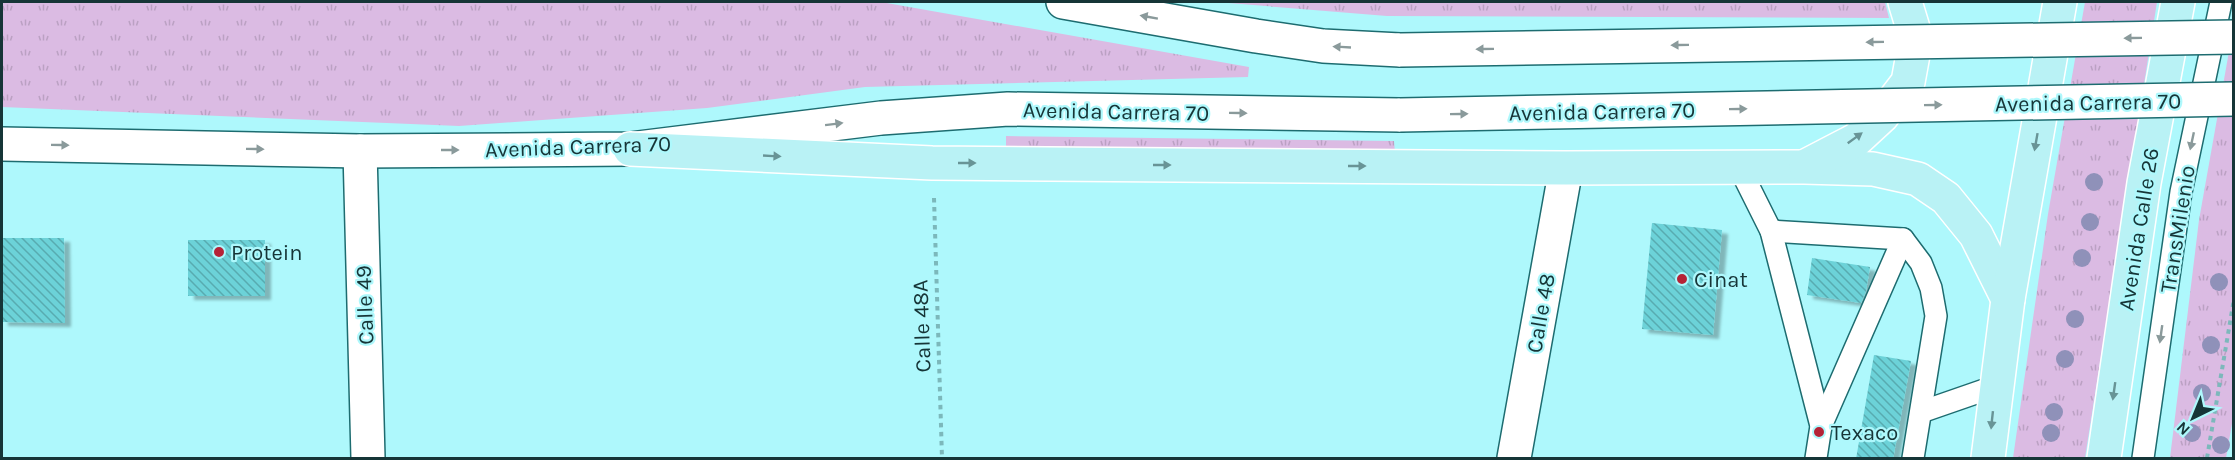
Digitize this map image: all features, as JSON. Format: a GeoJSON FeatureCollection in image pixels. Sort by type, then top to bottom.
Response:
{"type":"FeatureCollection","features":[{"type":"Feature","properties":{"kind":"main road"},"geometry":{"type":"LineString","coordinates":[[1063,2],[1323,46],[1400,50],[2234,37]]}},
{"type":"Feature","properties":{"kind":"main road"},"geometry":{"type":"LineString","coordinates":[[1804,167],[1856,140],[1882,116],[1908,82],[1916,38],[1905,2]]}},
{"type":"Feature","properties":{"kind":"main road"},"geometry":{"type":"LineString","coordinates":[[1988,459],[2008,299],[2060,2]]}},
{"type":"Feature","properties":{"kind":"main road","name":"Avenida Calle 26"},"geometry":{"type":"LineString","coordinates":[[2104,459],[2144,183],[2178,2]]}},
{"type":"Feature","properties":{"kind":"main road","name":"Avenida Carrera 70"},"geometry":{"type":"LineString","coordinates":[[2,144],[360,151],[630,149],[881,118],[1008,109],[1400,115],[2234,99]]}},
{"type":"Feature","properties":{"kind":"main road"},"geometry":{"type":"LineString","coordinates":[[630,149],[932,163],[1873,169],[1918,179],[1946,198],[1976,235],[2008,299]]}},
{"type":"Feature","properties":{"kind":"main road","name":"Calle 49"},"geometry":{"type":"LineString","coordinates":[[360,151],[368,459]]}},
{"type":"Feature","properties":{"kind":"main road","name":"Calle 48"},"geometry":{"type":"LineString","coordinates":[[1514,459],[1566,168]]}},
{"type":"Feature","properties":{"kind":"lane","name":"TransMilenio"},"geometry":{"type":"LineString","coordinates":[[2143,459],[2181,192],[2221,2]]}},
{"type":"Feature","properties":{"kind":"lane"},"geometry":{"type":"LineString","coordinates":[[1739,167],[1771,231],[1821,426]]}},
{"type":"Feature","properties":{"kind":"lane"},"geometry":{"type":"LineString","coordinates":[[1771,231],[1903,239],[1921,263],[1931,288],[1936,316],[1913,459]]}},
{"type":"Feature","properties":{"kind":"lane"},"geometry":{"type":"LineString","coordinates":[[1816,459],[1821,426],[1903,239]]}},
{"type":"Feature","properties":{"kind":"lane"},"geometry":{"type":"LineString","coordinates":[[1921,412],[1996,386]]}},
{"type":"Feature","properties":{"kind":"path","name":"Calle 48A"},"geometry":{"type":"LineString","coordinates":[[934,192],[942,459]]}},
{"type":"Feature","properties":{"kind":"path"},"geometry":{"type":"LineString","coordinates":[[2207,459],[2234,299]]}},
{"type":"Feature","properties":{"kind":"green space"},"geometry":{"type":"Polygon","coordinates":[[[2,2],[881,2],[1249,67],[1248,77],[865,87],[707,108],[459,126],[2,107],[2,2]]]}},
{"type":"Feature","properties":{"kind":"green space"},"geometry":{"type":"Polygon","coordinates":[[[1216,2],[1885,2],[1889,18],[1387,16],[1216,2]]]}},
{"type":"Feature","properties":{"kind":"green space"},"geometry":{"type":"Polygon","coordinates":[[[2085,2],[2157,2],[2085,458],[2013,458],[2048,214],[2085,2]]]}},
{"type":"Feature","properties":{"kind":"green space"},"geometry":{"type":"Polygon","coordinates":[[[2233,29],[2233,418],[2226,458],[2170,458],[2199,220],[2233,29]]]}},
{"type":"Feature","properties":{"kind":"green space"},"geometry":{"type":"Polygon","coordinates":[[[1006,136],[1394,141],[1395,153],[1006,148],[1006,136]]]}},
{"type":"Feature","properties":{"kind":"building","name":"Cinat"},"geometry":{"type":"Polygon","coordinates":[[[1652,223],[1722,230],[1713,335],[1642,329],[1652,223]]]}},
{"type":"Feature","properties":{"kind":"building"},"geometry":{"type":"Polygon","coordinates":[[[2,238],[64,238],[65,323],[2,322],[2,238]]]}},
{"type":"Feature","properties":{"kind":"building"},"geometry":{"type":"Polygon","coordinates":[[[188,240],[265,240],[265,296],[188,296],[188,240]]]}},
{"type":"Feature","properties":{"kind":"building"},"geometry":{"type":"Polygon","coordinates":[[[1812,258],[1870,267],[1866,291],[1861,303],[1807,295],[1812,258]]]}},
{"type":"Feature","properties":{"kind":"building"},"geometry":{"type":"Polygon","coordinates":[[[1874,355],[1911,361],[1893,459],[1856,459],[1874,355]]]}},
{"type":"Feature","properties":{"kind":"place","name":"Protein"},"geometry":{"type":"Point","coordinates":[219,252]}},
{"type":"Feature","properties":{"kind":"place","name":"Cinat"},"geometry":{"type":"Point","coordinates":[1682,279]}},
{"type":"Feature","properties":{"kind":"place","name":"Texaco"},"geometry":{"type":"Point","coordinates":[1819,432]}}]}
